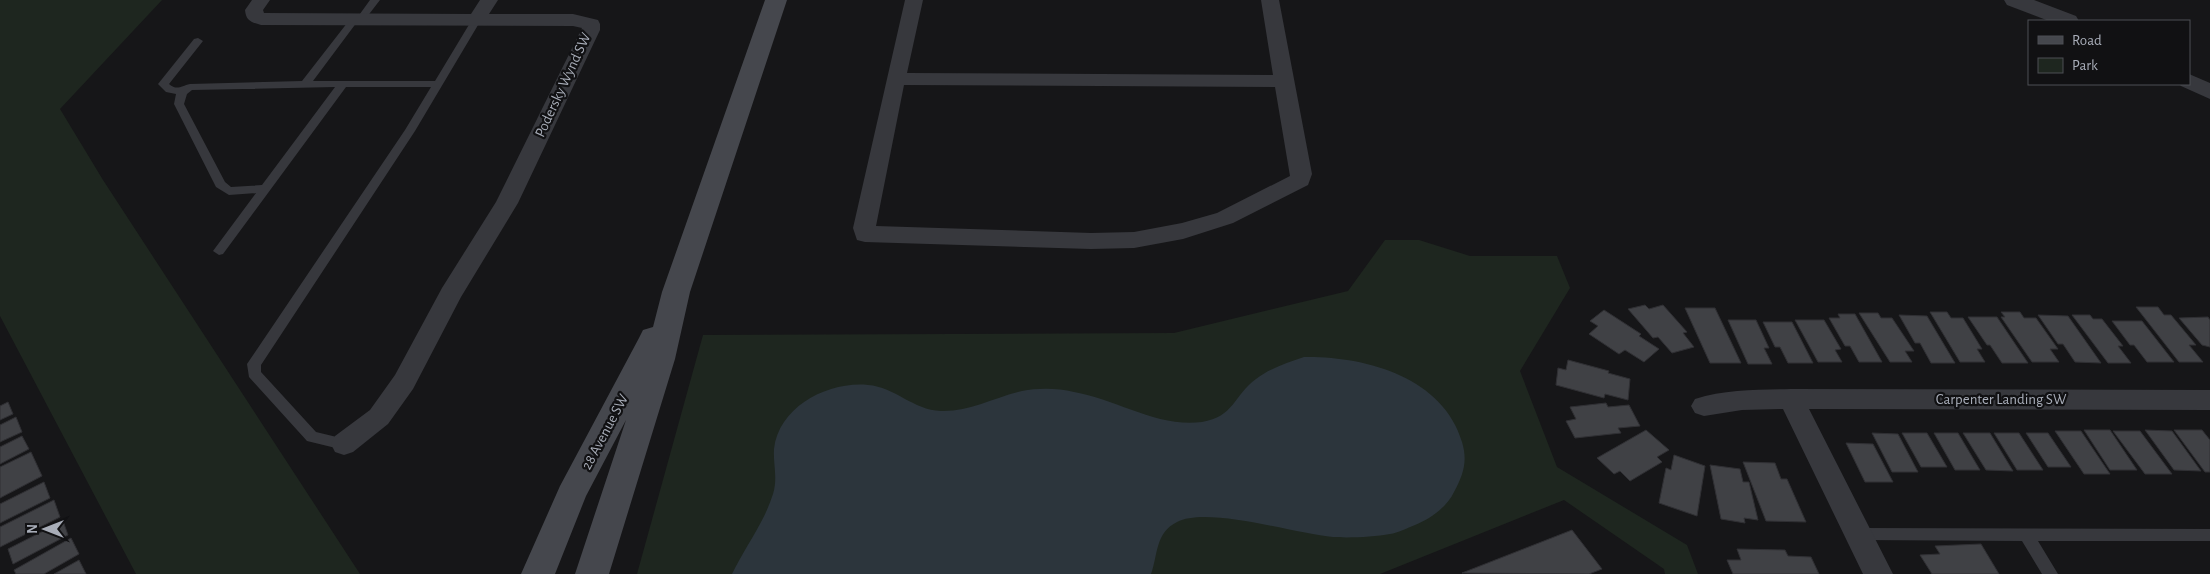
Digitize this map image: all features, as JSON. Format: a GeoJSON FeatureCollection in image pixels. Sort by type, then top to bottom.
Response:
{"type":"FeatureCollection","features":[{"type":"Feature","properties":{"kind":"main road","name":"28 Avenue SW"},"geometry":{"type":"LineString","coordinates":[[592,574],[660,359],[676,292],[776,1]]}},
{"type":"Feature","properties":{"kind":"main road","name":"28 Avenue SW"},"geometry":{"type":"LineString","coordinates":[[538,574],[571,495],[676,292]]}},
{"type":"Feature","properties":{"kind":"street","name":"Podersky Wynd SW"},"geometry":{"type":"LineString","coordinates":[[261,0],[254,10],[255,17],[261,19],[573,20],[591,24],[591,30],[506,203],[450,294],[404,382],[379,417],[344,444]]}},
{"type":"Feature","properties":{"kind":"street"},"geometry":{"type":"LineString","coordinates":[[476,20],[489,0]]}},
{"type":"Feature","properties":{"kind":"street"},"geometry":{"type":"LineString","coordinates":[[914,0],[864,228],[865,234],[1091,241],[1134,240],[1183,231],[1224,218],[1300,180],[1301,174],[1270,0]]}},
{"type":"Feature","properties":{"kind":"street"},"geometry":{"type":"LineString","coordinates":[[2014,0],[2065,20]]}},
{"type":"Feature","properties":{"kind":"street"},"geometry":{"type":"LineString","coordinates":[[896,79],[1284,81]]}},
{"type":"Feature","properties":{"kind":"street"},"geometry":{"type":"LineString","coordinates":[[2190,82],[2210,92]]}},
{"type":"Feature","properties":{"kind":"street"},"geometry":{"type":"LineString","coordinates":[[1791,399],[1878,574]]}},
{"type":"Feature","properties":{"kind":"street","name":"Carpenter Landing SW"},"geometry":{"type":"LineString","coordinates":[[1704,406],[1742,400],[1791,399],[2210,400]]}},
{"type":"Feature","properties":{"kind":"lane"},"geometry":{"type":"LineString","coordinates":[[305,84],[357,20],[376,0]]}},
{"type":"Feature","properties":{"kind":"lane"},"geometry":{"type":"LineString","coordinates":[[344,444],[312,436],[254,373],[254,364],[361,207],[476,20]]}},
{"type":"Feature","properties":{"kind":"lane"},"geometry":{"type":"LineString","coordinates":[[198,41],[163,84],[170,90],[182,92],[190,87],[305,84],[438,84]]}},
{"type":"Feature","properties":{"kind":"lane"},"geometry":{"type":"LineString","coordinates":[[219,251],[343,84]]}},
{"type":"Feature","properties":{"kind":"lane"},"geometry":{"type":"LineString","coordinates":[[182,92],[179,104],[220,184],[229,191],[265,189]]}},
{"type":"Feature","properties":{"kind":"lane"},"geometry":{"type":"LineString","coordinates":[[1859,534],[2027,536],[2210,535]]}},
{"type":"Feature","properties":{"kind":"lane"},"geometry":{"type":"LineString","coordinates":[[2027,536],[2050,574]]}},
{"type":"Feature","properties":{"kind":"green space"},"geometry":{"type":"Polygon","coordinates":[[[0,0],[162,0],[60,109],[103,180],[360,574],[136,574],[0,316],[0,0]]]}},
{"type":"Feature","properties":{"kind":"green space"},"geometry":{"type":"Polygon","coordinates":[[[1385,240],[1419,240],[1470,256],[1557,256],[1570,288],[1520,371],[1557,467],[1687,545],[1698,574],[1665,574],[1664,569],[1564,500],[1380,574],[637,574],[703,335],[1174,333],[1348,291],[1385,240]]]}},
{"type":"Feature","properties":{"kind":"shaded area"},"geometry":{"type":"Polygon","coordinates":[[[1304,357],[1352,361],[1376,366],[1420,386],[1438,401],[1452,420],[1462,442],[1465,456],[1460,480],[1451,497],[1438,512],[1399,532],[1362,537],[1317,535],[1230,519],[1191,518],[1177,522],[1165,532],[1158,545],[1151,574],[732,574],[765,515],[773,494],[775,482],[774,449],[778,434],[785,420],[796,409],[808,399],[822,392],[838,387],[868,385],[887,390],[931,410],[951,411],[972,407],[1022,391],[1054,389],[1090,396],[1169,421],[1202,422],[1221,415],[1261,375],[1304,357]]]}},
{"type":"Feature","properties":{"kind":"building"},"geometry":{"type":"Polygon","coordinates":[[[1645,305],[1649,309],[1663,305],[1687,332],[1683,333],[1694,347],[1672,353],[1658,337],[1653,338],[1628,309],[1645,305]]]}},
{"type":"Feature","properties":{"kind":"building"},"geometry":{"type":"Polygon","coordinates":[[[2136,307],[2158,307],[2164,315],[2171,315],[2196,345],[2189,345],[2203,362],[2179,362],[2136,307]]]}},
{"type":"Feature","properties":{"kind":"building"},"geometry":{"type":"Polygon","coordinates":[[[1685,308],[1715,308],[1741,363],[1710,363],[1685,308]]]}},
{"type":"Feature","properties":{"kind":"building"},"geometry":{"type":"Polygon","coordinates":[[[1604,310],[1641,334],[1639,336],[1659,349],[1644,362],[1625,350],[1619,354],[1589,334],[1598,326],[1590,321],[1604,310]]]}},
{"type":"Feature","properties":{"kind":"building"},"geometry":{"type":"Polygon","coordinates":[[[1930,312],[1947,312],[1951,318],[1963,318],[1982,349],[1977,349],[1985,362],[1960,362],[1930,312]]]}},
{"type":"Feature","properties":{"kind":"building"},"geometry":{"type":"Polygon","coordinates":[[[2001,312],[2020,312],[2024,318],[2036,318],[2058,349],[2050,349],[2059,362],[2032,362],[2001,317],[2005,317],[2001,312]]]}},
{"type":"Feature","properties":{"kind":"building"},"geometry":{"type":"Polygon","coordinates":[[[1859,313],[1878,313],[1881,318],[1892,318],[1914,351],[1905,351],[1912,362],[1890,362],[1859,313]]]}},
{"type":"Feature","properties":{"kind":"building"},"geometry":{"type":"Polygon","coordinates":[[[1838,314],[1855,314],[1882,362],[1859,362],[1850,346],[1845,346],[1829,318],[1840,318],[1838,314]]]}},
{"type":"Feature","properties":{"kind":"building"},"geometry":{"type":"Polygon","coordinates":[[[1899,315],[1927,316],[1955,363],[1931,363],[1920,343],[1915,343],[1899,315]]]}},
{"type":"Feature","properties":{"kind":"building"},"geometry":{"type":"Polygon","coordinates":[[[2038,315],[2068,316],[2101,363],[2075,362],[2063,344],[2058,344],[2038,315]]]}},
{"type":"Feature","properties":{"kind":"building"},"geometry":{"type":"Polygon","coordinates":[[[2072,315],[2090,315],[2093,319],[2102,319],[2123,346],[2118,346],[2131,363],[2108,363],[2072,315]]]}},
{"type":"Feature","properties":{"kind":"building"},"geometry":{"type":"Polygon","coordinates":[[[1968,317],[1997,317],[2028,363],[2002,363],[1968,317]]]}},
{"type":"Feature","properties":{"kind":"building"},"geometry":{"type":"Polygon","coordinates":[[[2208,317],[2210,320],[2210,347],[2202,345],[2179,318],[2208,317]]]}},
{"type":"Feature","properties":{"kind":"building"},"geometry":{"type":"Polygon","coordinates":[[[1728,320],[1756,320],[1769,348],[1764,348],[1772,364],[1748,364],[1728,320]]]}},
{"type":"Feature","properties":{"kind":"building"},"geometry":{"type":"Polygon","coordinates":[[[1795,320],[1824,320],[1841,349],[1835,350],[1842,362],[1818,362],[1795,320]]]}},
{"type":"Feature","properties":{"kind":"building"},"geometry":{"type":"Polygon","coordinates":[[[2112,321],[2142,321],[2174,362],[2147,362],[2134,345],[2130,345],[2112,321]]]}},
{"type":"Feature","properties":{"kind":"building"},"geometry":{"type":"Polygon","coordinates":[[[1763,322],[1792,322],[1813,363],[1788,363],[1780,347],[1775,347],[1763,322]]]}},
{"type":"Feature","properties":{"kind":"building"},"geometry":{"type":"Polygon","coordinates":[[[1568,360],[1630,379],[1628,400],[1605,394],[1604,398],[1556,385],[1558,368],[1566,370],[1568,360]]]}},
{"type":"Feature","properties":{"kind":"building"},"geometry":{"type":"Polygon","coordinates":[[[8,402],[13,414],[0,420],[0,406],[8,402]]]}},
{"type":"Feature","properties":{"kind":"building"},"geometry":{"type":"Polygon","coordinates":[[[1606,403],[1608,407],[1629,405],[1640,426],[1618,428],[1621,433],[1575,438],[1566,421],[1576,419],[1570,407],[1606,403]]]}},
{"type":"Feature","properties":{"kind":"building"},"geometry":{"type":"Polygon","coordinates":[[[16,417],[22,432],[0,442],[0,425],[16,417]]]}},
{"type":"Feature","properties":{"kind":"building"},"geometry":{"type":"Polygon","coordinates":[[[1646,430],[1669,450],[1657,457],[1662,462],[1630,481],[1620,471],[1614,474],[1597,458],[1646,430]]]}},
{"type":"Feature","properties":{"kind":"building"},"geometry":{"type":"Polygon","coordinates":[[[2084,430],[2110,430],[2137,470],[2110,470],[2084,430]]]}},
{"type":"Feature","properties":{"kind":"building"},"geometry":{"type":"Polygon","coordinates":[[[2145,430],[2172,431],[2201,471],[2174,470],[2145,430]]]}},
{"type":"Feature","properties":{"kind":"building"},"geometry":{"type":"Polygon","coordinates":[[[2174,430],[2202,430],[2210,440],[2210,472],[2205,472],[2174,430]]]}},
{"type":"Feature","properties":{"kind":"building"},"geometry":{"type":"Polygon","coordinates":[[[2055,431],[2081,431],[2110,474],[2084,474],[2055,431]]]}},
{"type":"Feature","properties":{"kind":"building"},"geometry":{"type":"Polygon","coordinates":[[[2113,431],[2140,431],[2172,474],[2145,474],[2113,431]]]}},
{"type":"Feature","properties":{"kind":"building"},"geometry":{"type":"Polygon","coordinates":[[[1872,433],[1898,434],[1918,472],[1892,472],[1872,433]]]}},
{"type":"Feature","properties":{"kind":"building"},"geometry":{"type":"Polygon","coordinates":[[[1902,433],[1927,433],[1947,467],[1921,467],[1902,433]]]}},
{"type":"Feature","properties":{"kind":"building"},"geometry":{"type":"Polygon","coordinates":[[[1934,433],[1958,433],[1980,470],[1955,470],[1934,433]]]}},
{"type":"Feature","properties":{"kind":"building"},"geometry":{"type":"Polygon","coordinates":[[[1963,433],[1990,433],[2013,471],[1986,470],[1963,433]]]}},
{"type":"Feature","properties":{"kind":"building"},"geometry":{"type":"Polygon","coordinates":[[[1994,433],[2019,433],[2043,470],[2017,470],[1994,433]]]}},
{"type":"Feature","properties":{"kind":"building"},"geometry":{"type":"Polygon","coordinates":[[[2026,433],[2048,433],[2071,467],[2048,467],[2026,433]]]}},
{"type":"Feature","properties":{"kind":"building"},"geometry":{"type":"Polygon","coordinates":[[[22,436],[29,449],[0,464],[0,447],[22,436]]]}},
{"type":"Feature","properties":{"kind":"building"},"geometry":{"type":"Polygon","coordinates":[[[1846,443],[1873,444],[1893,482],[1865,482],[1846,443]]]}},
{"type":"Feature","properties":{"kind":"building"},"geometry":{"type":"Polygon","coordinates":[[[31,452],[42,476],[0,498],[0,467],[31,452]]]}},
{"type":"Feature","properties":{"kind":"building"},"geometry":{"type":"Polygon","coordinates":[[[1674,455],[1705,466],[1697,516],[1659,503],[1666,468],[1671,470],[1674,455]]]}},
{"type":"Feature","properties":{"kind":"building"},"geometry":{"type":"Polygon","coordinates":[[[1743,462],[1775,463],[1781,479],[1787,479],[1806,522],[1766,521],[1743,462]]]}},
{"type":"Feature","properties":{"kind":"building"},"geometry":{"type":"Polygon","coordinates":[[[1710,465],[1740,469],[1743,482],[1749,482],[1758,520],[1744,518],[1745,523],[1721,519],[1710,465]]]}},
{"type":"Feature","properties":{"kind":"building"},"geometry":{"type":"Polygon","coordinates":[[[44,482],[50,498],[0,523],[0,504],[44,482]]]}},
{"type":"Feature","properties":{"kind":"building"},"geometry":{"type":"Polygon","coordinates":[[[54,500],[60,517],[0,547],[0,527],[54,500]]]}},
{"type":"Feature","properties":{"kind":"building"},"geometry":{"type":"Polygon","coordinates":[[[63,521],[68,535],[13,564],[8,549],[63,521]]]}},
{"type":"Feature","properties":{"kind":"building"},"geometry":{"type":"Polygon","coordinates":[[[1572,530],[1602,569],[1589,574],[1462,573],[1572,530]]]}},
{"type":"Feature","properties":{"kind":"building"},"geometry":{"type":"Polygon","coordinates":[[[71,538],[79,554],[44,574],[16,574],[14,570],[71,538]]]}},
{"type":"Feature","properties":{"kind":"building"},"geometry":{"type":"Polygon","coordinates":[[[1981,544],[1999,574],[1932,574],[1920,555],[1940,554],[1935,546],[1981,544]]]}},
{"type":"Feature","properties":{"kind":"building"},"geometry":{"type":"Polygon","coordinates":[[[1737,549],[1785,550],[1788,556],[1811,557],[1819,574],[1733,574],[1727,560],[1741,560],[1737,549]]]}},
{"type":"Feature","properties":{"kind":"building"},"geometry":{"type":"Polygon","coordinates":[[[79,560],[86,574],[54,574],[79,560]]]}}]}
